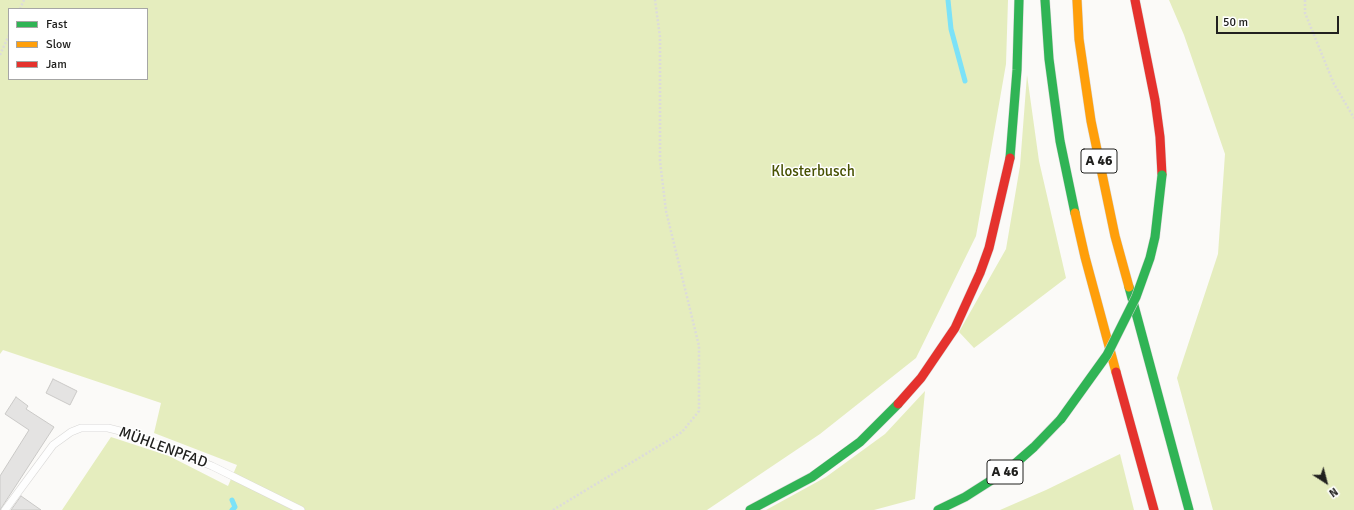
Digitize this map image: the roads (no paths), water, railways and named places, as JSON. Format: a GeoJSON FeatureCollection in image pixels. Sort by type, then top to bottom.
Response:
{"type":"FeatureCollection","features":[{"type":"Feature","properties":{"kind":"highway"},"geometry":{"type":"LineString","coordinates":[[750,510],[805,481],[836,461],[860,442],[887,417],[921,378],[939,353],[954,328],[980,273],[996,222],[1010,157],[1017,70],[1019,0]]}},
{"type":"Feature","properties":{"kind":"highway","name":"A 46"},"geometry":{"type":"LineString","coordinates":[[1045,0],[1049,59],[1064,156],[1091,279],[1154,510]]}},
{"type":"Feature","properties":{"kind":"highway","name":"A 46"},"geometry":{"type":"LineString","coordinates":[[1077,0],[1079,40],[1091,121],[1115,236],[1189,510]]}},
{"type":"Feature","properties":{"kind":"highway","name":"A 46"},"geometry":{"type":"LineString","coordinates":[[938,510],[965,497],[1009,469],[1062,419],[1108,355],[1136,297],[1150,258],[1155,237],[1162,175],[1162,150],[1156,108],[1135,0]]}},
{"type":"Feature","properties":{"kind":"lane","name":"MÜHLENPFAD"},"geometry":{"type":"LineString","coordinates":[[5,510],[54,445],[71,432],[81,428],[95,428],[124,432],[152,442],[212,466],[301,510]]}},
{"type":"Feature","properties":{"kind":"waterway"},"geometry":{"type":"LineString","coordinates":[[948,0],[951,29],[965,81]]}},
{"type":"Feature","properties":{"kind":"waterway"},"geometry":{"type":"LineString","coordinates":[[232,500],[235,507],[232,510]]}},
{"type":"Feature","properties":{"kind":"park label","name":"Klosterbusch"},"geometry":{"type":"Point","coordinates":[813,172]}}]}
